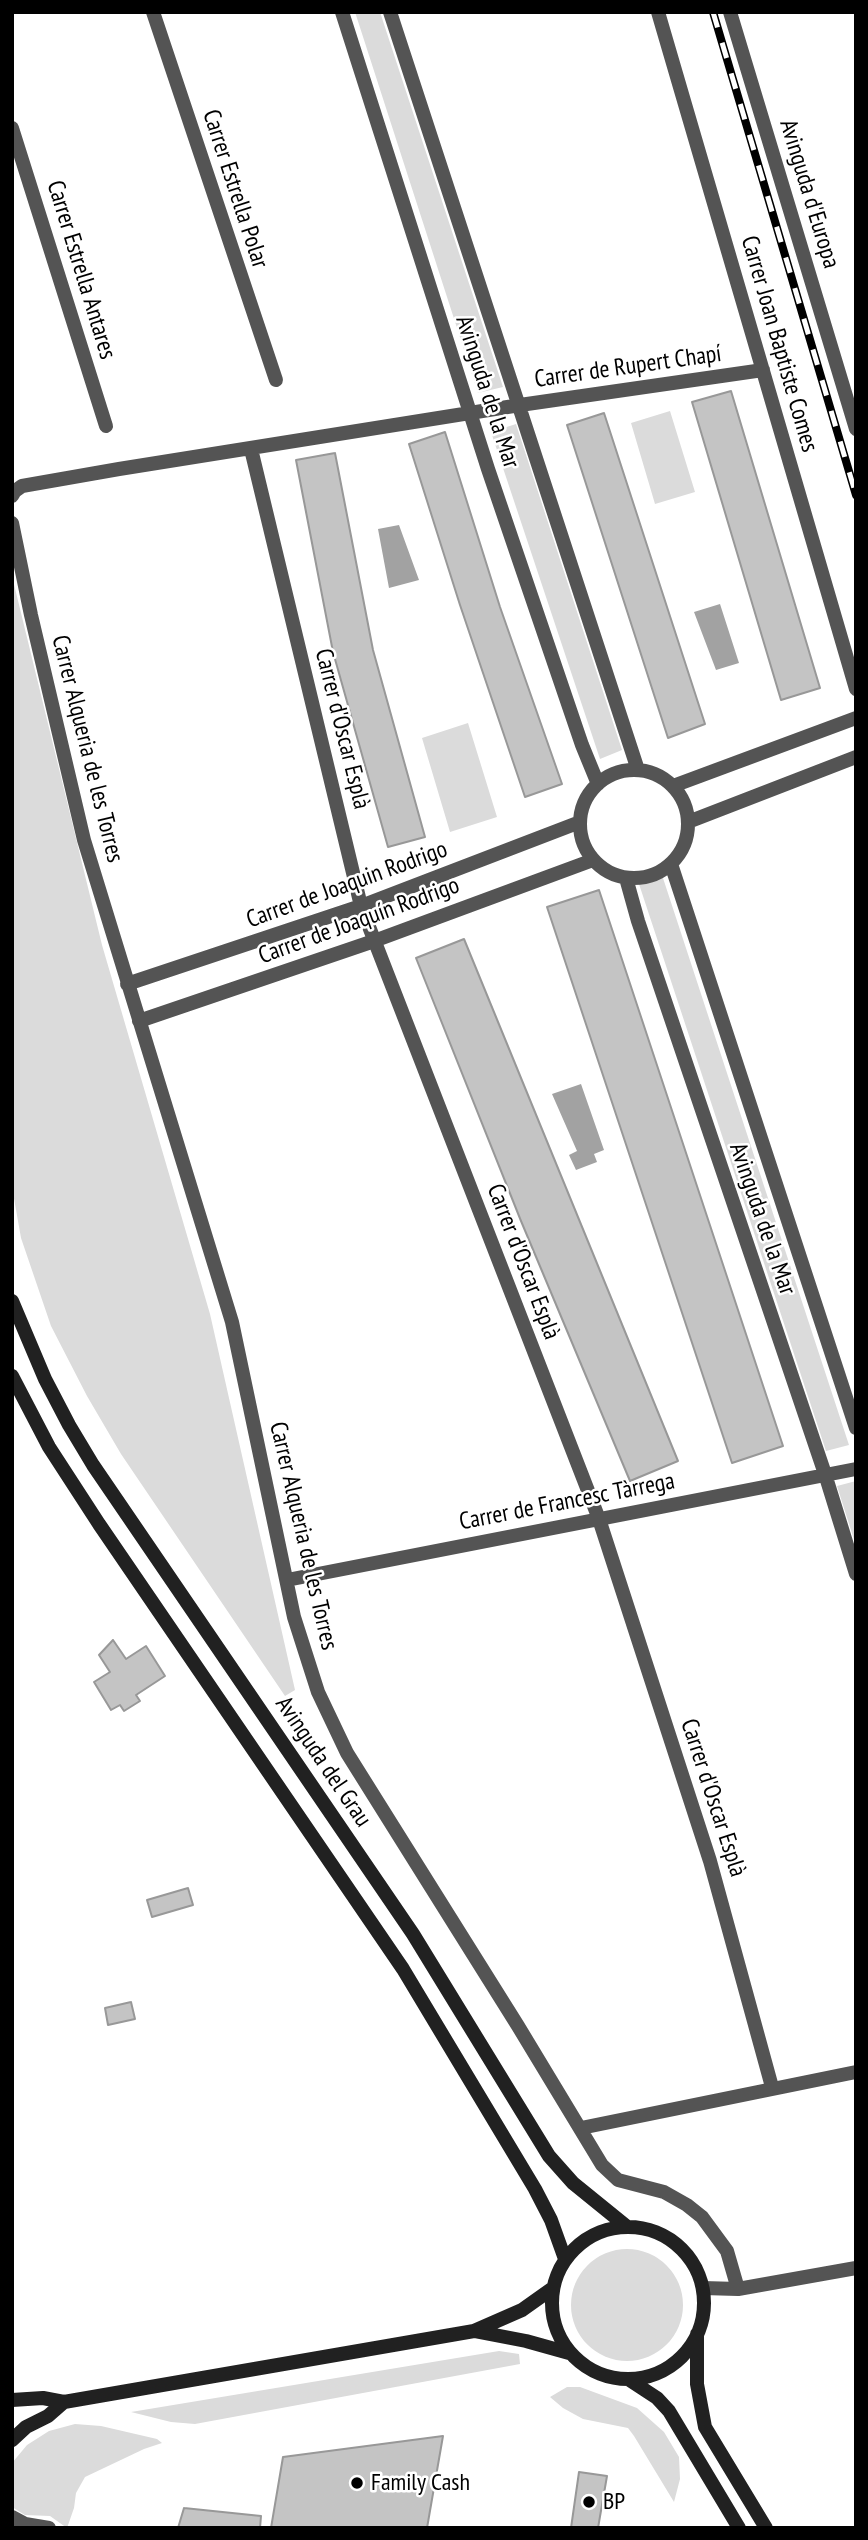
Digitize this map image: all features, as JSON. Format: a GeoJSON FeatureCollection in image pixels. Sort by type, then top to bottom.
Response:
{"type":"FeatureCollection","features":[{"type":"Feature","properties":{"kind":"main road","name":"Avinguda del Grau"},"geometry":{"type":"LineString","coordinates":[[12,1301],[45,1379],[93,1465],[413,1934],[549,2156],[573,2183],[626,2226]]}},
{"type":"Feature","properties":{"kind":"main road","name":"Avinguda del Grau"},"geometry":{"type":"LineString","coordinates":[[12,1376],[49,1447],[91,1513],[403,1969],[535,2189],[551,2220],[565,2259]]}},
{"type":"Feature","properties":{"kind":"main road"},"geometry":{"type":"LineString","coordinates":[[474,2332],[526,2341],[569,2353],[592,2371],[609,2377],[628,2379],[649,2376],[669,2367],[686,2353],[697,2334],[704,2312],[703,2288],[696,2268],[684,2250],[667,2237],[647,2228],[626,2226],[603,2230],[582,2242],[565,2259],[553,2288],[552,2309],[556,2329],[569,2353]]}},
{"type":"Feature","properties":{"kind":"main road"},"geometry":{"type":"LineString","coordinates":[[12,2400],[43,2398],[64,2402],[474,2332],[522,2310],[553,2288]]}},
{"type":"Feature","properties":{"kind":"main road"},"geometry":{"type":"LineString","coordinates":[[697,2334],[697,2384],[705,2427],[766,2528]]}},
{"type":"Feature","properties":{"kind":"main road"},"geometry":{"type":"LineString","coordinates":[[628,2379],[657,2398],[669,2411],[739,2528]]}},
{"type":"Feature","properties":{"kind":"main road"},"geometry":{"type":"LineString","coordinates":[[12,2440],[26,2427],[48,2416],[64,2402]]}},
{"type":"Feature","properties":{"kind":"street","name":"Carrer Estrella Polar"},"geometry":{"type":"LineString","coordinates":[[153,12],[276,380]]}},
{"type":"Feature","properties":{"kind":"street","name":"Avinguda de la Mar"},"geometry":{"type":"LineString","coordinates":[[342,12],[470,413],[582,745],[598,784]]}},
{"type":"Feature","properties":{"kind":"street","name":"Avinguda de la Mar"},"geometry":{"type":"LineString","coordinates":[[390,12],[638,770]]}},
{"type":"Feature","properties":{"kind":"street","name":"Carrer Joan Baptiste Comes"},"geometry":{"type":"LineString","coordinates":[[658,12],[856,689]]}},
{"type":"Feature","properties":{"kind":"street","name":"Avinguda d'Europa"},"geometry":{"type":"LineString","coordinates":[[730,12],[856,429]]}},
{"type":"Feature","properties":{"kind":"street","name":"Carrer Estrella Antares"},"geometry":{"type":"LineString","coordinates":[[12,128],[106,426]]}},
{"type":"Feature","properties":{"kind":"street","name":"Carrer de Rupert Chapí"},"geometry":{"type":"LineString","coordinates":[[251,449],[520,405],[763,370]]}},
{"type":"Feature","properties":{"kind":"street"},"geometry":{"type":"LineString","coordinates":[[12,496],[22,486],[251,449]]}},
{"type":"Feature","properties":{"kind":"street","name":"Carrer d'Oscar Esplà"},"geometry":{"type":"LineString","coordinates":[[251,449],[362,906],[599,1519],[710,1861],[772,2087]]}},
{"type":"Feature","properties":{"kind":"street","name":"Carrer Alqueria de les Torres"},"geometry":{"type":"LineString","coordinates":[[12,523],[36,640],[81,828],[232,1322],[294,1617],[318,1692],[347,1753],[581,2128]]}},
{"type":"Feature","properties":{"kind":"street"},"geometry":{"type":"LineString","coordinates":[[673,786],[856,718]]}},
{"type":"Feature","properties":{"kind":"street"},"geometry":{"type":"LineString","coordinates":[[688,822],[856,757]]}},
{"type":"Feature","properties":{"kind":"street"},"geometry":{"type":"LineString","coordinates":[[638,770],[663,778],[681,797],[688,822],[687,838],[671,864],[660,872],[626,878],[602,868],[593,860],[583,842],[580,822],[582,808],[598,784],[618,772],[638,770]]}},
{"type":"Feature","properties":{"kind":"street","name":"Carrer de Joaquin Rodrigo"},"geometry":{"type":"LineString","coordinates":[[127,984],[362,906],[580,822]]}},
{"type":"Feature","properties":{"kind":"street","name":"Carrer de Joaquín Rodrigo"},"geometry":{"type":"LineString","coordinates":[[139,1021],[374,942],[593,860]]}},
{"type":"Feature","properties":{"kind":"street","name":"Avinguda de la Mar"},"geometry":{"type":"LineString","coordinates":[[671,864],[856,1428]]}},
{"type":"Feature","properties":{"kind":"street","name":"Avinguda de la Mar"},"geometry":{"type":"LineString","coordinates":[[626,878],[856,1574]]}},
{"type":"Feature","properties":{"kind":"street","name":"Carrer de Francesc Tàrrega"},"geometry":{"type":"LineString","coordinates":[[287,1580],[856,1469]]}},
{"type":"Feature","properties":{"kind":"street"},"geometry":{"type":"LineString","coordinates":[[738,2289],[727,2251],[702,2217],[664,2192],[629,2184],[613,2177],[602,2165],[581,2128],[856,2072]]}},
{"type":"Feature","properties":{"kind":"street"},"geometry":{"type":"LineString","coordinates":[[703,2288],[738,2289],[856,2268]]}},
{"type":"Feature","properties":{"kind":"street"},"geometry":{"type":"LineString","coordinates":[[12,2517],[25,2524],[40,2527]]}},
{"type":"Feature","properties":{"kind":"shaded area"},"geometry":{"type":"Polygon","coordinates":[[[355,12],[380,12],[503,387],[478,393],[355,12]]]}},
{"type":"Feature","properties":{"kind":"shaded area"},"geometry":{"type":"Polygon","coordinates":[[[670,411],[695,492],[655,504],[631,423],[670,411]]]}},
{"type":"Feature","properties":{"kind":"shaded area"},"geometry":{"type":"Polygon","coordinates":[[[516,424],[622,750],[600,759],[491,432],[516,424]]]}},
{"type":"Feature","properties":{"kind":"shaded area"},"geometry":{"type":"Polygon","coordinates":[[[399,525],[419,580],[389,588],[378,529],[399,525]]]}},
{"type":"Feature","properties":{"kind":"shaded area"},"geometry":{"type":"Polygon","coordinates":[[[12,576],[102,945],[210,1314],[295,1690],[285,1696],[121,1454],[87,1396],[51,1326],[21,1238],[12,1187],[12,576]]]}},
{"type":"Feature","properties":{"kind":"shaded area"},"geometry":{"type":"Polygon","coordinates":[[[720,604],[739,663],[716,670],[694,612],[720,604]]]}},
{"type":"Feature","properties":{"kind":"shaded area"},"geometry":{"type":"Polygon","coordinates":[[[468,723],[497,817],[450,832],[422,738],[468,723]]]}},
{"type":"Feature","properties":{"kind":"shaded area"},"geometry":{"type":"Polygon","coordinates":[[[662,875],[849,1445],[826,1451],[639,884],[662,875]]]}},
{"type":"Feature","properties":{"kind":"shaded area"},"geometry":{"type":"Polygon","coordinates":[[[581,1084],[604,1150],[594,1154],[597,1162],[576,1170],[569,1155],[577,1151],[552,1094],[581,1084]]]}},
{"type":"Feature","properties":{"kind":"shaded area"},"geometry":{"type":"Polygon","coordinates":[[[856,1481],[856,1546],[837,1486],[856,1481]]]}},
{"type":"Feature","properties":{"kind":"shaded area"},"geometry":{"type":"Polygon","coordinates":[[[627,2249],[648,2253],[666,2266],[679,2284],[683,2305],[679,2326],[666,2344],[648,2357],[627,2361],[606,2357],[588,2344],[575,2326],[571,2305],[575,2284],[588,2266],[606,2253],[627,2249]]]}},
{"type":"Feature","properties":{"kind":"shaded area"},"geometry":{"type":"Polygon","coordinates":[[[499,2351],[519,2354],[520,2364],[195,2424],[171,2422],[131,2412],[499,2351]]]}},
{"type":"Feature","properties":{"kind":"shaded area"},"geometry":{"type":"Polygon","coordinates":[[[567,2387],[580,2387],[637,2408],[664,2432],[679,2457],[680,2479],[674,2502],[628,2428],[583,2419],[550,2397],[567,2387]]]}},
{"type":"Feature","properties":{"kind":"shaded area"},"geometry":{"type":"Polygon","coordinates":[[[75,2424],[101,2426],[157,2439],[162,2443],[85,2477],[76,2493],[67,2528],[50,2516],[25,2515],[12,2507],[12,2463],[27,2445],[49,2431],[75,2424]]]}},
{"type":"Feature","properties":{"kind":"building"},"geometry":{"type":"Polygon","coordinates":[[[731,391],[820,688],[781,700],[692,402],[731,391]]]}},
{"type":"Feature","properties":{"kind":"building"},"geometry":{"type":"Polygon","coordinates":[[[604,413],[705,724],[668,738],[567,425],[604,413]]]}},
{"type":"Feature","properties":{"kind":"building"},"geometry":{"type":"Polygon","coordinates":[[[445,432],[500,607],[562,784],[525,797],[409,444],[445,432]]]}},
{"type":"Feature","properties":{"kind":"building"},"geometry":{"type":"Polygon","coordinates":[[[335,453],[373,650],[425,837],[388,847],[333,652],[296,460],[335,453]]]}},
{"type":"Feature","properties":{"kind":"building"},"geometry":{"type":"Polygon","coordinates":[[[599,890],[783,1446],[732,1463],[547,907],[599,890]]]}},
{"type":"Feature","properties":{"kind":"building"},"geometry":{"type":"Polygon","coordinates":[[[464,939],[678,1461],[630,1481],[521,1221],[416,958],[464,939]]]}},
{"type":"Feature","properties":{"kind":"building"},"geometry":{"type":"Polygon","coordinates":[[[113,1640],[126,1659],[146,1646],[165,1676],[136,1695],[140,1701],[124,1711],[120,1705],[111,1710],[94,1682],[110,1672],[99,1655],[113,1640]]]}},
{"type":"Feature","properties":{"kind":"building"},"geometry":{"type":"Polygon","coordinates":[[[188,1888],[193,1905],[152,1917],[147,1900],[188,1888]]]}},
{"type":"Feature","properties":{"kind":"building"},"geometry":{"type":"Polygon","coordinates":[[[131,2002],[135,2019],[108,2025],[105,2008],[131,2002]]]}},
{"type":"Feature","properties":{"kind":"building","name":"Family Cash"},"geometry":{"type":"Polygon","coordinates":[[[443,2436],[427,2528],[271,2528],[283,2457],[443,2436]]]}},
{"type":"Feature","properties":{"kind":"building","name":"BP"},"geometry":{"type":"Polygon","coordinates":[[[579,2472],[607,2476],[598,2528],[571,2528],[579,2472]]]}},
{"type":"Feature","properties":{"kind":"building"},"geometry":{"type":"Polygon","coordinates":[[[184,2508],[261,2516],[260,2528],[178,2528],[184,2508]]]}},
{"type":"Feature","properties":{"kind":"railway"},"geometry":{"type":"LineString","coordinates":[[713,12],[856,495]]}},
{"type":"Feature","properties":{"kind":"place","name":"Family Cash"},"geometry":{"type":"Point","coordinates":[357,2483]}},
{"type":"Feature","properties":{"kind":"place","name":"BP"},"geometry":{"type":"Point","coordinates":[589,2502]}}]}
